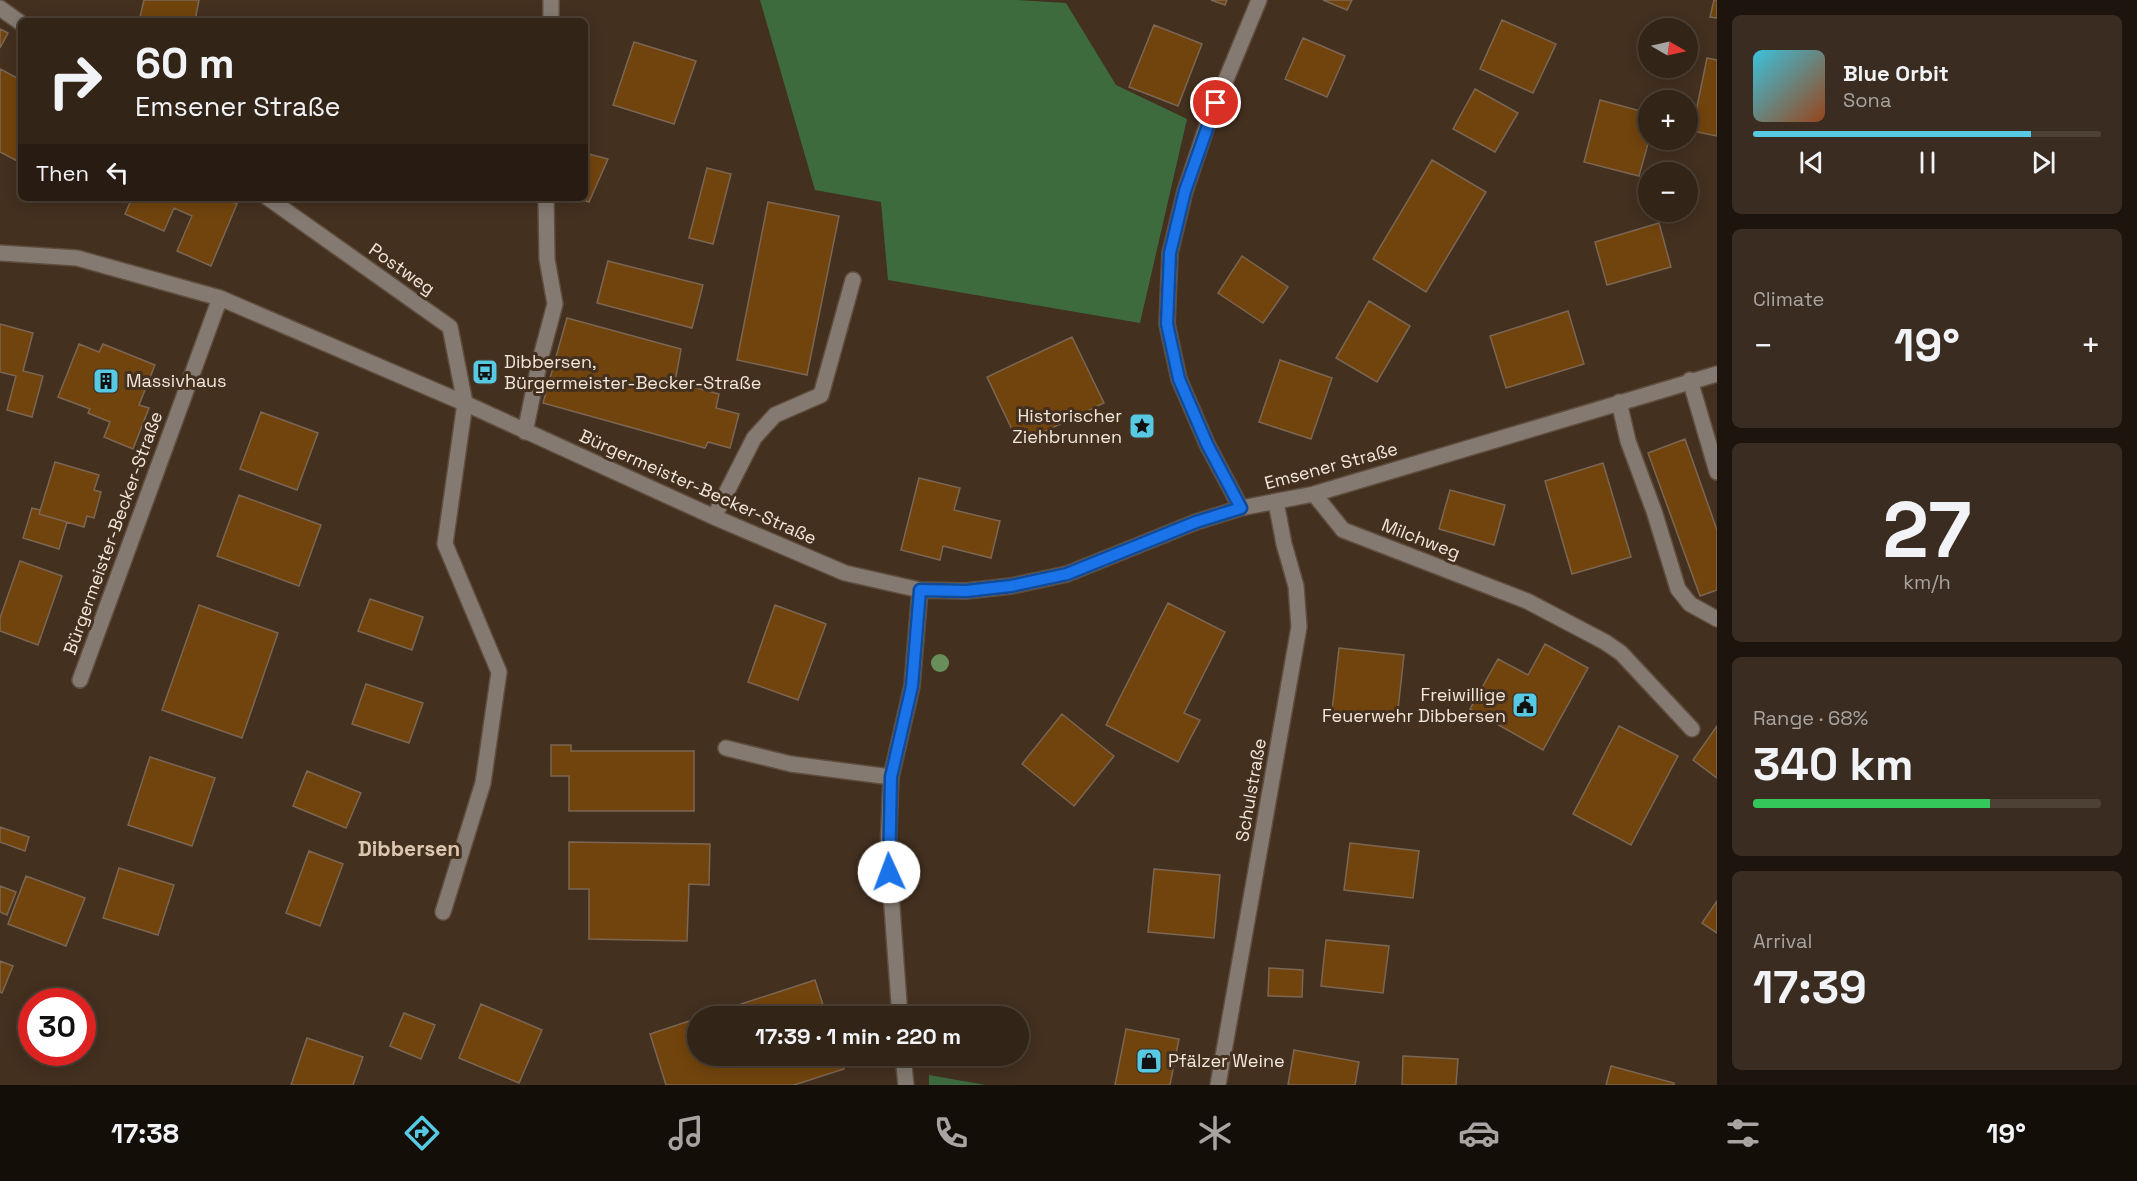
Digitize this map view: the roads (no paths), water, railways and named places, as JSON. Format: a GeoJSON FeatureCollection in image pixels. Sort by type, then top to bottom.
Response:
{"type":"FeatureCollection","features":[{"type":"Feature","properties":{"kind":"street"},"geometry":{"type":"LineString","coordinates":[[551,0],[551,18]]}},
{"type":"Feature","properties":{"kind":"street"},"geometry":{"type":"LineString","coordinates":[[1241,508],[1207,444],[1179,379],[1167,324],[1170,253],[1185,191],[1208,123],[1259,0]]}},
{"type":"Feature","properties":{"kind":"street"},"geometry":{"type":"LineString","coordinates":[[0,8],[18,20]]}},
{"type":"Feature","properties":{"kind":"street","name":"Postweg"},"geometry":{"type":"LineString","coordinates":[[272,201],[450,327],[465,403]]}},
{"type":"Feature","properties":{"kind":"street"},"geometry":{"type":"LineString","coordinates":[[525,432],[540,360],[555,304],[547,259],[546,201]]}},
{"type":"Feature","properties":{"kind":"street","name":"Bürgermeister-Becker-Straße"},"geometry":{"type":"LineString","coordinates":[[0,253],[77,258],[220,298],[465,403],[714,517],[845,573],[920,590]]}},
{"type":"Feature","properties":{"kind":"street"},"geometry":{"type":"LineString","coordinates":[[714,517],[754,438],[775,415],[821,395],[853,280]]}},
{"type":"Feature","properties":{"kind":"street","name":"Bürgermeister-Becker-Straße"},"geometry":{"type":"LineString","coordinates":[[80,680],[220,298]]}},
{"type":"Feature","properties":{"kind":"street","name":"Emsener Straße"},"geometry":{"type":"LineString","coordinates":[[920,590],[966,591],[1011,586],[1067,574],[1196,522],[1241,508],[1314,494],[1690,380],[1717,374]]}},
{"type":"Feature","properties":{"kind":"street"},"geometry":{"type":"LineString","coordinates":[[1690,380],[1717,472]]}},
{"type":"Feature","properties":{"kind":"street"},"geometry":{"type":"LineString","coordinates":[[1619,402],[1628,441],[1654,511],[1678,589],[1689,604],[1717,619]]}},
{"type":"Feature","properties":{"kind":"street"},"geometry":{"type":"LineString","coordinates":[[443,912],[483,783],[499,672],[445,544],[465,403]]}},
{"type":"Feature","properties":{"kind":"street","name":"Milchweg"},"geometry":{"type":"LineString","coordinates":[[1314,494],[1343,530],[1527,601],[1590,633],[1621,653],[1692,729]]}},
{"type":"Feature","properties":{"kind":"street","name":"Schulstraße"},"geometry":{"type":"LineString","coordinates":[[1218,1085],[1299,627],[1296,586],[1284,544],[1276,502]]}},
{"type":"Feature","properties":{"kind":"street"},"geometry":{"type":"LineString","coordinates":[[899,1006],[888,852],[891,777],[912,686],[920,590]]}},
{"type":"Feature","properties":{"kind":"street"},"geometry":{"type":"LineString","coordinates":[[726,748],[791,764],[891,777]]}},
{"type":"Feature","properties":{"kind":"street"},"geometry":{"type":"LineString","coordinates":[[904,1066],[906,1085]]}},
{"type":"Feature","properties":{"kind":"place","name":"Dibbersen, Bürgermeister-Becker-Straße"},"geometry":{"type":"Point","coordinates":[485,372]}},
{"type":"Feature","properties":{"kind":"place","name":"Massivhaus"},"geometry":{"type":"Point","coordinates":[106,381]}},
{"type":"Feature","properties":{"kind":"place","name":"Historischer Ziehbrunnen"},"geometry":{"type":"Point","coordinates":[1142,426]}},
{"type":"Feature","properties":{"kind":"place","name":"Freiwillige Feuerwehr Dibbersen"},"geometry":{"type":"Point","coordinates":[1525,705]}},
{"type":"Feature","properties":{"kind":"place","name":"Pfälzer Weine"},"geometry":{"type":"Point","coordinates":[1149,1061]}},
{"type":"Feature","properties":{"kind":"district","name":"Dibbersen"},"geometry":{"type":"Point","coordinates":[409,849]}}]}
